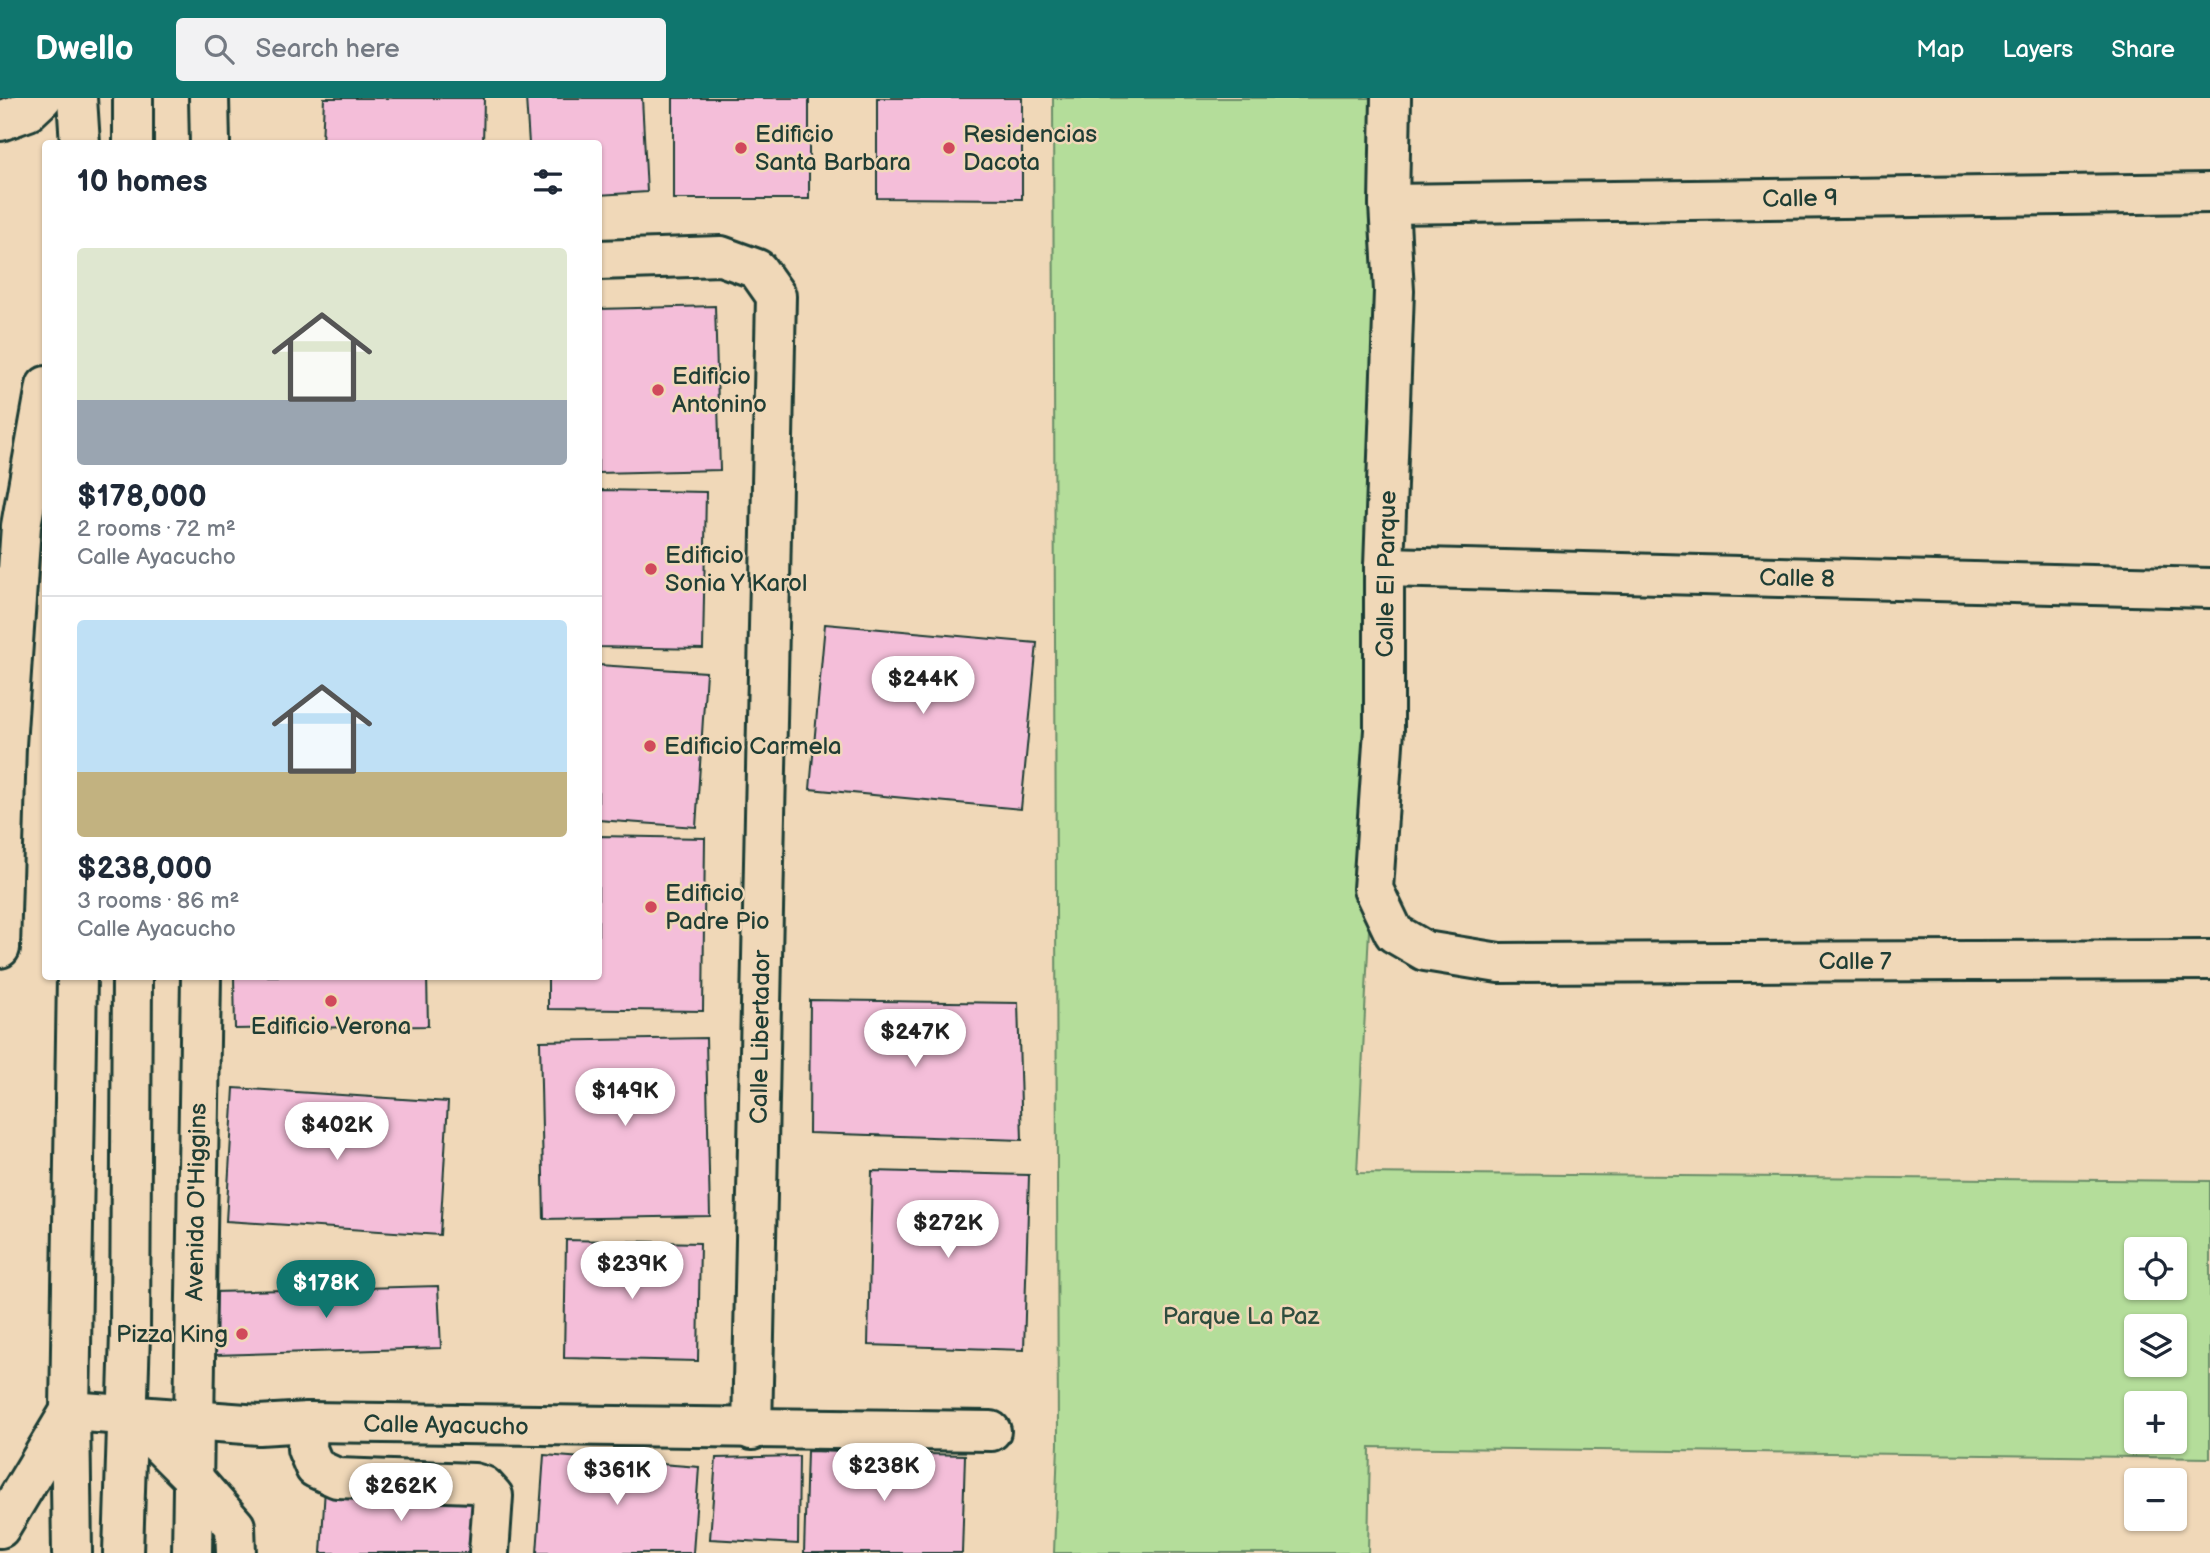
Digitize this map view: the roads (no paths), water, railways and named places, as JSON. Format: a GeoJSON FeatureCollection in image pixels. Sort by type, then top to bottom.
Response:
{"type":"FeatureCollection","features":[{"type":"Feature","properties":{"kind":"main road"},"geometry":{"type":"LineString","coordinates":[[0,121],[28,111],[42,98]]}},
{"type":"Feature","properties":{"kind":"main road"},"geometry":{"type":"LineString","coordinates":[[77,98],[80,140]]}},
{"type":"Feature","properties":{"kind":"main road"},"geometry":{"type":"LineString","coordinates":[[133,98],[133,140]]}},
{"type":"Feature","properties":{"kind":"main road"},"geometry":{"type":"LineString","coordinates":[[209,98],[211,140]]}},
{"type":"Feature","properties":{"kind":"main road","name":"Calle El Parque"},"geometry":{"type":"LineString","coordinates":[[1391,98],[1389,204],[1394,291],[1384,567],[1384,730],[1373,889],[1394,933],[1424,951],[1499,963]]}},
{"type":"Feature","properties":{"kind":"main road","name":"Calle 9"},"geometry":{"type":"LineString","coordinates":[[1389,204],[2210,193]]}},
{"type":"Feature","properties":{"kind":"main road","name":"Calle Libertador"},"geometry":{"type":"LineString","coordinates":[[602,261],[721,256],[757,269],[776,296],[752,1430]]}},
{"type":"Feature","properties":{"kind":"main road"},"geometry":{"type":"LineString","coordinates":[[0,948],[3,729],[21,526],[42,408]]}},
{"type":"Feature","properties":{"kind":"main road","name":"Calle 8"},"geometry":{"type":"LineString","coordinates":[[1384,567],[2210,588]]}},
{"type":"Feature","properties":{"kind":"main road","name":"Calle 7"},"geometry":{"type":"LineString","coordinates":[[1499,963],[2210,960]]}},
{"type":"Feature","properties":{"kind":"main road"},"geometry":{"type":"LineString","coordinates":[[72,1553],[70,1411],[77,980]]}},
{"type":"Feature","properties":{"kind":"main road"},"geometry":{"type":"LineString","coordinates":[[123,1553],[128,1413],[132,980]]}},
{"type":"Feature","properties":{"kind":"main road","name":"Avenida O'Higgins"},"geometry":{"type":"LineString","coordinates":[[192,1553],[201,980]]}},
{"type":"Feature","properties":{"kind":"main road"},"geometry":{"type":"LineString","coordinates":[[0,1528],[70,1411]]}},
{"type":"Feature","properties":{"kind":"main road","name":"Calle Ayacucho"},"geometry":{"type":"LineString","coordinates":[[70,1411],[128,1413],[259,1425],[308,1422],[752,1430],[991,1431]]}},
{"type":"Feature","properties":{"kind":"main road"},"geometry":{"type":"LineString","coordinates":[[128,1413],[193,1478],[235,1526],[236,1553]]}},
{"type":"Feature","properties":{"kind":"main road"},"geometry":{"type":"LineString","coordinates":[[308,1422],[307,1449],[315,1468],[337,1478],[474,1483],[484,1486],[493,1496],[489,1553]]}},
{"type":"Feature","properties":{"kind":"place","name":"Edificio Santa Barbara"},"geometry":{"type":"Point","coordinates":[741,148]}},
{"type":"Feature","properties":{"kind":"place","name":"Residencias Dacota"},"geometry":{"type":"Point","coordinates":[949,148]}},
{"type":"Feature","properties":{"kind":"place","name":"Edificio Antonino"},"geometry":{"type":"Point","coordinates":[658,390]}},
{"type":"Feature","properties":{"kind":"place","name":"Edificio Sonia Y Karol"},"geometry":{"type":"Point","coordinates":[651,569]}},
{"type":"Feature","properties":{"kind":"place","name":"Edificio Carmela"},"geometry":{"type":"Point","coordinates":[650,746]}},
{"type":"Feature","properties":{"kind":"place","name":"Edificio Padre Pio"},"geometry":{"type":"Point","coordinates":[651,907]}},
{"type":"Feature","properties":{"kind":"place","name":"Edificio Verona"},"geometry":{"type":"Point","coordinates":[331,1001]}},
{"type":"Feature","properties":{"kind":"place","name":"Pizza King"},"geometry":{"type":"Point","coordinates":[242,1334]}},
{"type":"Feature","properties":{"kind":"park label","name":"Parque La Paz"},"geometry":{"type":"Point","coordinates":[1241,1316]}}]}
